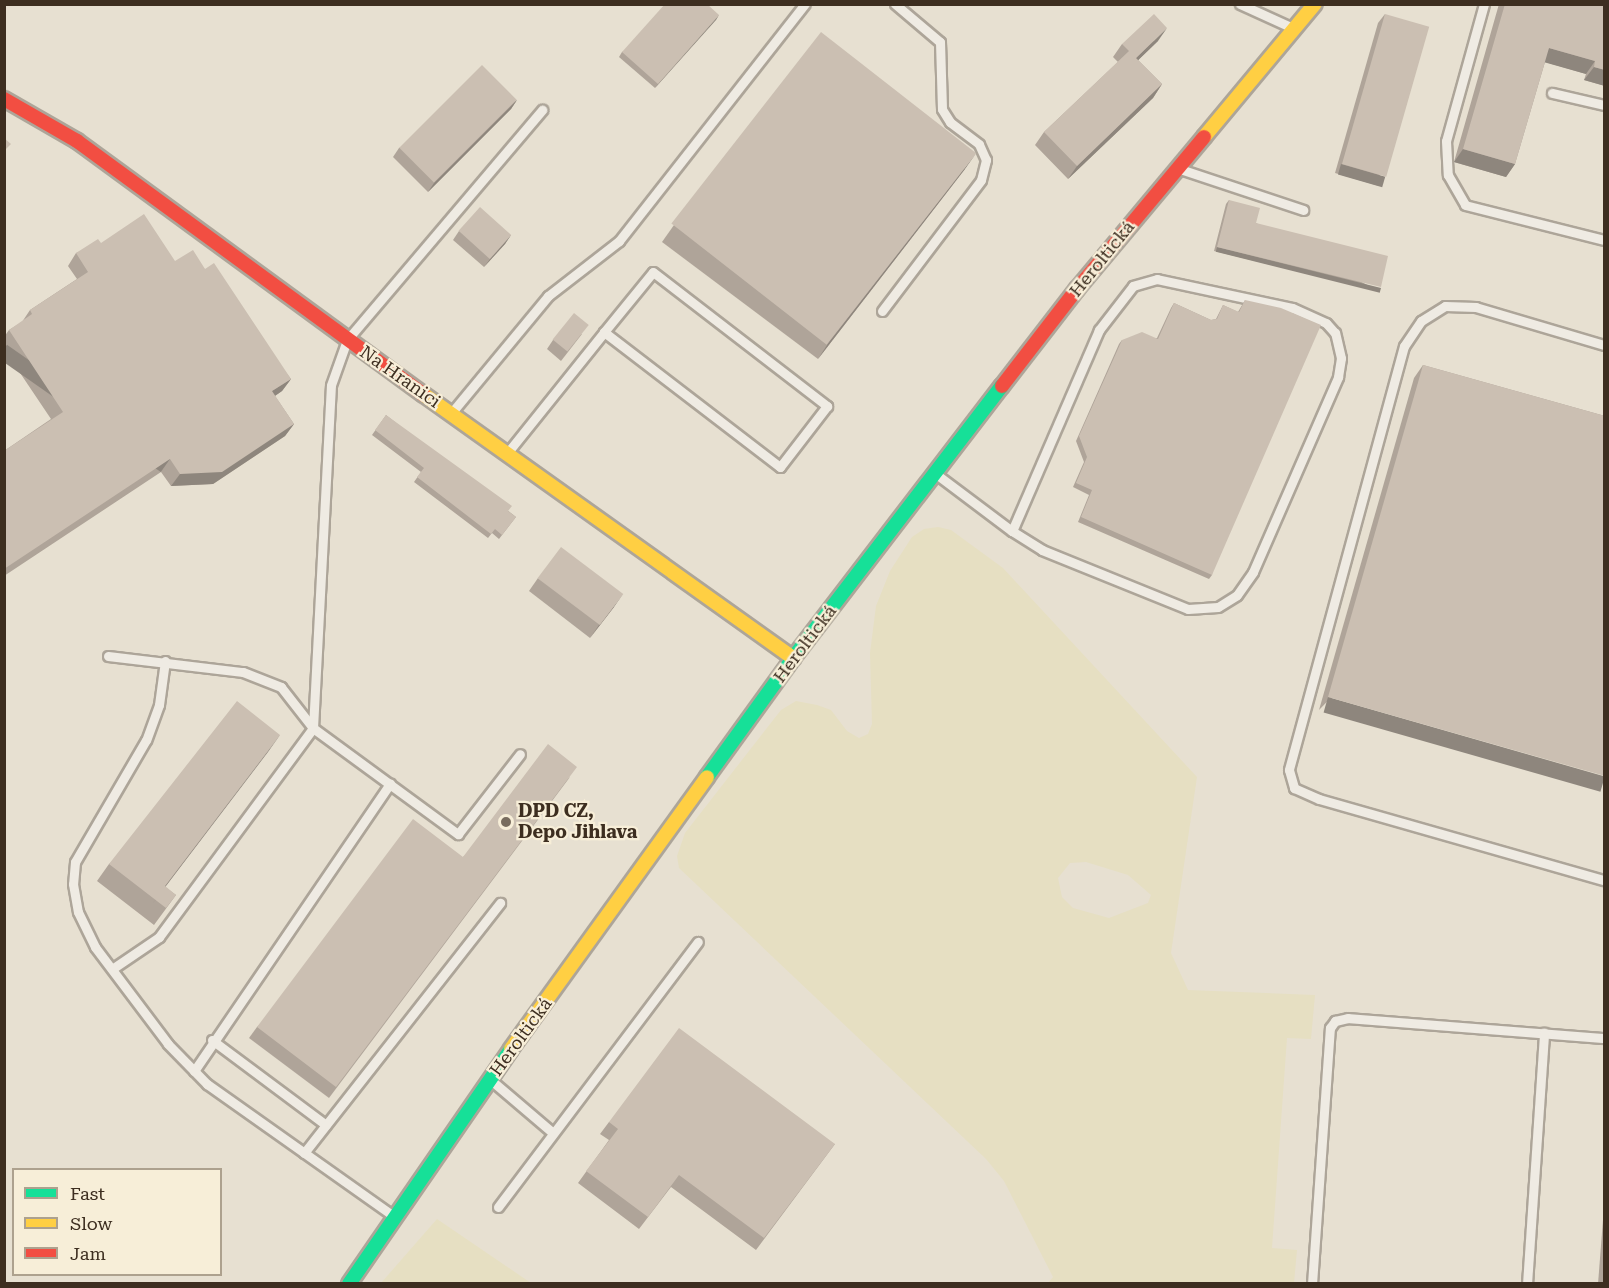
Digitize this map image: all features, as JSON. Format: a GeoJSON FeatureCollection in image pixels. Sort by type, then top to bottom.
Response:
{"type":"FeatureCollection","features":[{"type":"Feature","properties":{"kind":"street","name":"Heroltická"},"geometry":{"type":"LineString","coordinates":[[349,1284],[490,1080],[793,658],[1077,289],[1314,4]]}},
{"type":"Feature","properties":{"kind":"street","name":"Na Hranici"},"geometry":{"type":"LineString","coordinates":[[4,99],[77,141],[347,340],[793,658]]}},
{"type":"Feature","properties":{"kind":"lane"},"geometry":{"type":"LineString","coordinates":[[451,414],[548,296],[619,241],[805,4]]}},
{"type":"Feature","properties":{"kind":"lane"},"geometry":{"type":"LineString","coordinates":[[882,311],[981,180],[986,160],[979,144],[950,122],[942,109],[940,42],[895,4]]}},
{"type":"Feature","properties":{"kind":"lane"},"geometry":{"type":"LineString","coordinates":[[1240,4],[1294,28]]}},
{"type":"Feature","properties":{"kind":"lane"},"geometry":{"type":"LineString","coordinates":[[1484,4],[1446,141],[1448,176],[1465,205],[1605,240]]}},
{"type":"Feature","properties":{"kind":"lane"},"geometry":{"type":"LineString","coordinates":[[1552,93],[1605,105]]}},
{"type":"Feature","properties":{"kind":"lane"},"geometry":{"type":"LineString","coordinates":[[112,969],[159,937],[313,728],[331,385],[347,340],[542,111]]}},
{"type":"Feature","properties":{"kind":"lane"},"geometry":{"type":"LineString","coordinates":[[1176,168],[1303,210]]}},
{"type":"Feature","properties":{"kind":"lane"},"geometry":{"type":"LineString","coordinates":[[507,454],[604,332],[653,272],[827,406],[780,467],[604,332]]}},
{"type":"Feature","properties":{"kind":"lane"},"geometry":{"type":"LineString","coordinates":[[936,474],[1012,531],[1042,550],[1188,609],[1218,607],[1237,595],[1253,572],[1333,388],[1341,357],[1335,333],[1326,323],[1292,308],[1157,279],[1133,286],[1099,330],[1012,531]]}},
{"type":"Feature","properties":{"kind":"lane"},"geometry":{"type":"LineString","coordinates":[[1605,345],[1476,307],[1445,306],[1421,321],[1404,346],[1289,770],[1294,788],[1319,799],[1605,880]]}},
{"type":"Feature","properties":{"kind":"lane"},"geometry":{"type":"LineString","coordinates":[[108,656],[243,672],[281,687],[313,728],[458,834],[520,754]]}},
{"type":"Feature","properties":{"kind":"lane"},"geometry":{"type":"LineString","coordinates":[[165,661],[159,705],[146,740],[75,862],[73,884],[78,912],[95,947],[168,1044],[207,1084],[394,1217]]}},
{"type":"Feature","properties":{"kind":"lane"},"geometry":{"type":"LineString","coordinates":[[194,1071],[212,1040],[390,784]]}},
{"type":"Feature","properties":{"kind":"lane"},"geometry":{"type":"LineString","coordinates":[[304,1153],[500,903]]}},
{"type":"Feature","properties":{"kind":"lane"},"geometry":{"type":"LineString","coordinates":[[498,1207],[552,1132],[698,942]]}},
{"type":"Feature","properties":{"kind":"lane"},"geometry":{"type":"LineString","coordinates":[[1312,1284],[1330,1028],[1335,1021],[1348,1017],[1605,1038]]}},
{"type":"Feature","properties":{"kind":"lane"},"geometry":{"type":"LineString","coordinates":[[1527,1284],[1544,1033]]}},
{"type":"Feature","properties":{"kind":"lane"},"geometry":{"type":"LineString","coordinates":[[212,1040],[326,1125]]}},
{"type":"Feature","properties":{"kind":"lane"},"geometry":{"type":"LineString","coordinates":[[490,1080],[552,1132]]}},
{"type":"Feature","properties":{"kind":"shaded area"},"geometry":{"type":"Polygon","coordinates":[[[938,527],[951,530],[1003,568],[1197,777],[1171,953],[1188,990],[1315,995],[1311,1039],[1287,1038],[1272,1248],[1297,1250],[1294,1283],[1048,1283],[1053,1277],[1004,1181],[986,1159],[679,868],[677,856],[685,833],[781,710],[796,701],[817,705],[831,710],[847,731],[859,738],[868,734],[872,724],[870,653],[876,606],[890,571],[912,537],[924,529],[938,527]],[[1086,862],[1070,863],[1058,878],[1062,897],[1073,908],[1109,918],[1148,903],[1151,895],[1128,875],[1086,862]]]}},
{"type":"Feature","properties":{"kind":"shaded area"},"geometry":{"type":"Polygon","coordinates":[[[437,1219],[531,1283],[381,1283],[437,1219]]]}},
{"type":"Feature","properties":{"kind":"building"},"geometry":{"type":"Polygon","coordinates":[[[665,4],[707,4],[719,15],[658,84],[622,52],[665,4]]]}},
{"type":"Feature","properties":{"kind":"building"},"geometry":{"type":"Polygon","coordinates":[[[1505,4],[1605,4],[1605,70],[1594,67],[1595,61],[1549,48],[1515,164],[1463,149],[1505,4]]]}},
{"type":"Feature","properties":{"kind":"building"},"geometry":{"type":"Polygon","coordinates":[[[1154,14],[1167,28],[1136,58],[1162,84],[1077,166],[1044,132],[1129,51],[1122,44],[1154,14]]]}},
{"type":"Feature","properties":{"kind":"building"},"geometry":{"type":"Polygon","coordinates":[[[1385,14],[1429,27],[1386,177],[1342,164],[1385,14]]]}},
{"type":"Feature","properties":{"kind":"building"},"geometry":{"type":"Polygon","coordinates":[[[821,32],[976,153],[827,345],[671,223],[821,32]]]}},
{"type":"Feature","properties":{"kind":"building"},"geometry":{"type":"Polygon","coordinates":[[[482,65],[517,100],[434,182],[399,148],[482,65]]]}},
{"type":"Feature","properties":{"kind":"building"},"geometry":{"type":"Polygon","coordinates":[[[4,138],[11,144],[4,151],[4,138]]]}},
{"type":"Feature","properties":{"kind":"building"},"geometry":{"type":"Polygon","coordinates":[[[1229,200],[1260,208],[1256,223],[1388,256],[1381,287],[1217,247],[1229,200]]]}},
{"type":"Feature","properties":{"kind":"building"},"geometry":{"type":"Polygon","coordinates":[[[480,207],[511,235],[490,259],[459,231],[480,207]]]}},
{"type":"Feature","properties":{"kind":"building"},"geometry":{"type":"Polygon","coordinates":[[[144,214],[175,261],[193,250],[205,269],[214,263],[291,379],[272,391],[294,424],[222,472],[180,474],[170,459],[4,569],[4,451],[63,412],[9,330],[32,314],[30,310],[88,272],[76,253],[98,239],[101,243],[144,214]]]}},
{"type":"Feature","properties":{"kind":"building"},"geometry":{"type":"Polygon","coordinates":[[[1245,300],[1281,308],[1321,325],[1212,575],[1081,517],[1092,490],[1076,483],[1087,457],[1079,436],[1122,340],[1142,332],[1158,339],[1174,303],[1211,320],[1217,319],[1223,305],[1239,312],[1245,300]]]}},
{"type":"Feature","properties":{"kind":"building"},"geometry":{"type":"Polygon","coordinates":[[[574,313],[589,325],[567,351],[553,339],[574,313]]]}},
{"type":"Feature","properties":{"kind":"building"},"geometry":{"type":"Polygon","coordinates":[[[1423,365],[1605,416],[1605,776],[1328,697],[1423,365]]]}},
{"type":"Feature","properties":{"kind":"building"},"geometry":{"type":"Polygon","coordinates":[[[386,415],[512,506],[508,511],[516,517],[502,535],[495,529],[491,534],[417,477],[424,468],[375,430],[386,415]]]}},
{"type":"Feature","properties":{"kind":"building"},"geometry":{"type":"Polygon","coordinates":[[[561,547],[623,594],[600,625],[538,578],[561,547]]]}},
{"type":"Feature","properties":{"kind":"building"},"geometry":{"type":"Polygon","coordinates":[[[237,701],[280,735],[165,886],[176,895],[166,908],[109,864],[237,701]]]}},
{"type":"Feature","properties":{"kind":"building"},"geometry":{"type":"Polygon","coordinates":[[[548,744],[577,767],[336,1087],[257,1027],[413,819],[463,857],[548,744]]]}},
{"type":"Feature","properties":{"kind":"building"},"geometry":{"type":"Polygon","coordinates":[[[679,1028],[835,1144],[764,1238],[679,1175],[648,1217],[586,1171],[618,1129],[609,1122],[679,1028]]]}},
{"type":"Feature","properties":{"kind":"traffic: fast"},"geometry":{"type":"LineString","coordinates":[[707,777],[793,658],[1002,386]]}},
{"type":"Feature","properties":{"kind":"traffic: fast"},"geometry":{"type":"LineString","coordinates":[[349,1284],[511,1049]]}},
{"type":"Feature","properties":{"kind":"traffic: slow"},"geometry":{"type":"LineString","coordinates":[[1204,137],[1315,4]]}},
{"type":"Feature","properties":{"kind":"traffic: slow"},"geometry":{"type":"LineString","coordinates":[[423,394],[793,658]]}},
{"type":"Feature","properties":{"kind":"traffic: slow"},"geometry":{"type":"LineString","coordinates":[[511,1049],[707,777]]}},
{"type":"Feature","properties":{"kind":"traffic: jam"},"geometry":{"type":"LineString","coordinates":[[4,99],[77,141],[423,394]]}},
{"type":"Feature","properties":{"kind":"traffic: jam"},"geometry":{"type":"LineString","coordinates":[[1002,386],[1077,289],[1204,137]]}},
{"type":"Feature","properties":{"kind":"place","name":"DPD CZ, Depo Jihlava"},"geometry":{"type":"Point","coordinates":[506,822]}}]}
